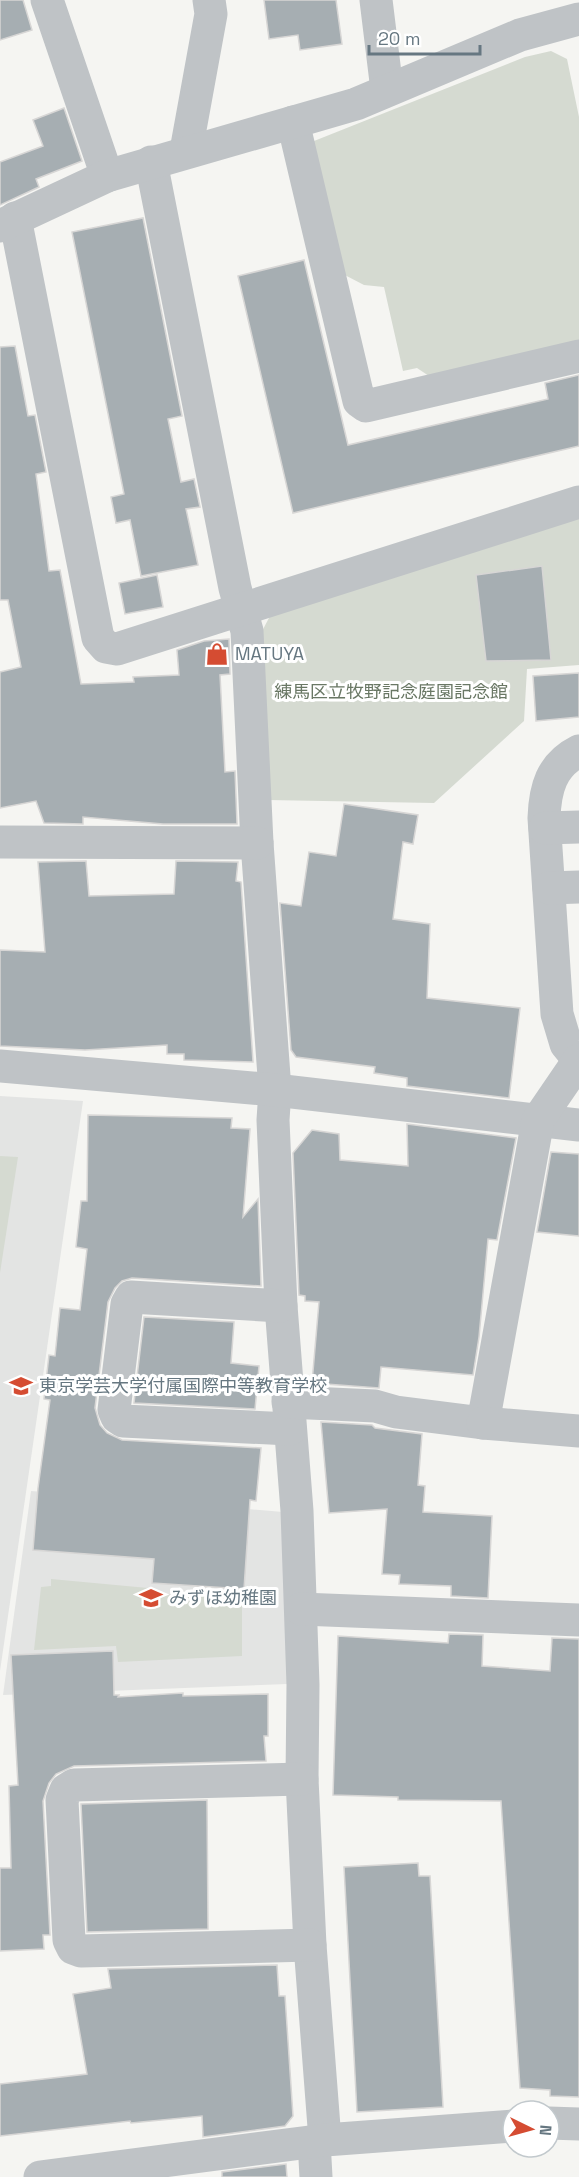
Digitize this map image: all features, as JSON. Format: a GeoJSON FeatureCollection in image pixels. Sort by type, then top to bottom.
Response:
{"type":"FeatureCollection","features":[{"type":"Feature","properties":{"kind":"street"},"geometry":{"type":"LineString","coordinates":[[47,0],[107,176]]}},
{"type":"Feature","properties":{"kind":"street"},"geometry":{"type":"LineString","coordinates":[[186,151],[211,14],[209,0]]}},
{"type":"Feature","properties":{"kind":"street"},"geometry":{"type":"LineString","coordinates":[[376,0],[387,90]]}},
{"type":"Feature","properties":{"kind":"street"},"geometry":{"type":"LineString","coordinates":[[579,19],[520,35],[356,104],[186,151],[107,176],[8,222],[98,638],[106,647],[117,649],[243,611],[579,502]]}},
{"type":"Feature","properties":{"kind":"street"},"geometry":{"type":"LineString","coordinates":[[293,122],[359,401],[366,406],[579,356]]}},
{"type":"Feature","properties":{"kind":"street"},"geometry":{"type":"LineString","coordinates":[[151,162],[235,588],[247,631],[257,843],[275,1090],[273,1120],[281,1306],[297,1511],[301,1609],[302,1779],[319,2140],[316,2177]]}},
{"type":"Feature","properties":{"kind":"street"},"geometry":{"type":"LineString","coordinates":[[483,1423],[538,1120],[579,1060],[566,1044],[560,1029],[567,984],[564,887],[545,828],[545,797],[551,778],[563,762],[579,751]]}},
{"type":"Feature","properties":{"kind":"street"},"geometry":{"type":"LineString","coordinates":[[545,828],[579,826]]}},
{"type":"Feature","properties":{"kind":"street"},"geometry":{"type":"LineString","coordinates":[[0,842],[257,843]]}},
{"type":"Feature","properties":{"kind":"street"},"geometry":{"type":"LineString","coordinates":[[0,1066],[275,1090],[579,1125]]}},
{"type":"Feature","properties":{"kind":"street"},"geometry":{"type":"LineString","coordinates":[[281,1306],[130,1297],[127,1304],[114,1410],[117,1417],[123,1421],[289,1415],[375,1406],[396,1412],[483,1423],[579,1431]]}},
{"type":"Feature","properties":{"kind":"street"},"geometry":{"type":"LineString","coordinates":[[301,1609],[579,1620]]}},
{"type":"Feature","properties":{"kind":"street"},"geometry":{"type":"LineString","coordinates":[[302,1779],[74,1785],[66,1790],[62,1800],[69,1940],[73,1948],[81,1951],[310,1945]]}},
{"type":"Feature","properties":{"kind":"street"},"geometry":{"type":"LineString","coordinates":[[561,2124],[579,2124]]}},
{"type":"Feature","properties":{"kind":"street"},"geometry":{"type":"LineString","coordinates":[[40,2177],[319,2140],[501,2127]]}},
{"type":"Feature","properties":{"kind":"shaded area","name":"東京学芸大学付属国際中等教育学校"},"geometry":{"type":"Polygon","coordinates":[[[0,1096],[83,1101],[0,1671],[0,1096]]]}},
{"type":"Feature","properties":{"kind":"shaded area","name":"みずほ幼稚園"},"geometry":{"type":"Polygon","coordinates":[[[31,1491],[283,1512],[287,1684],[3,1695],[31,1491]]]}},
{"type":"Feature","properties":{"kind":"green space"},"geometry":{"type":"Polygon","coordinates":[[[551,51],[567,59],[579,117],[579,345],[435,380],[417,368],[403,371],[384,287],[364,285],[339,272],[309,143],[525,57],[551,51]]]}},
{"type":"Feature","properties":{"kind":"green space","name":"練馬区立牧野記念庭園記念館"},"geometry":{"type":"Polygon","coordinates":[[[579,516],[579,665],[527,669],[524,721],[434,803],[268,800],[259,637],[270,616],[579,516]]]}},
{"type":"Feature","properties":{"kind":"green space"},"geometry":{"type":"Polygon","coordinates":[[[0,1156],[18,1157],[0,1273],[0,1156]]]}},
{"type":"Feature","properties":{"kind":"green space"},"geometry":{"type":"Polygon","coordinates":[[[51,1579],[148,1588],[148,1594],[242,1596],[242,1656],[118,1662],[116,1646],[34,1650],[41,1587],[51,1586],[51,1579]]]}},
{"type":"Feature","properties":{"kind":"building"},"geometry":{"type":"Polygon","coordinates":[[[0,0],[23,0],[32,30],[0,40],[0,0]]]}},
{"type":"Feature","properties":{"kind":"building"},"geometry":{"type":"Polygon","coordinates":[[[264,0],[336,0],[342,44],[300,50],[298,35],[269,39],[264,0]]]}},
{"type":"Feature","properties":{"kind":"building"},"geometry":{"type":"Polygon","coordinates":[[[64,108],[82,161],[36,179],[39,187],[0,205],[0,162],[43,146],[33,120],[64,108]]]}},
{"type":"Feature","properties":{"kind":"building"},"geometry":{"type":"Polygon","coordinates":[[[143,218],[182,416],[168,419],[181,482],[194,479],[200,507],[186,509],[198,565],[141,576],[130,520],[116,523],[111,497],[124,494],[72,232],[143,218]]]}},
{"type":"Feature","properties":{"kind":"building"},"geometry":{"type":"Polygon","coordinates":[[[304,260],[348,445],[548,399],[545,383],[579,375],[579,446],[293,513],[238,276],[304,260]]]}},
{"type":"Feature","properties":{"kind":"building"},"geometry":{"type":"Polygon","coordinates":[[[15,346],[28,416],[35,415],[46,472],[36,474],[49,571],[60,570],[81,684],[134,682],[133,677],[179,675],[177,650],[204,641],[229,639],[230,674],[220,675],[225,772],[235,771],[237,824],[163,824],[83,817],[83,824],[44,823],[36,801],[0,808],[0,672],[21,667],[8,600],[0,600],[0,347],[15,346]]]}},
{"type":"Feature","properties":{"kind":"building"},"geometry":{"type":"Polygon","coordinates":[[[542,566],[551,660],[486,661],[476,575],[542,566]]]}},
{"type":"Feature","properties":{"kind":"building"},"geometry":{"type":"Polygon","coordinates":[[[157,575],[163,607],[125,614],[119,583],[157,575]]]}},
{"type":"Feature","properties":{"kind":"building"},"geometry":{"type":"Polygon","coordinates":[[[579,673],[579,717],[536,721],[533,676],[579,673]]]}},
{"type":"Feature","properties":{"kind":"building"},"geometry":{"type":"Polygon","coordinates":[[[344,804],[418,815],[413,844],[403,842],[393,919],[430,924],[427,998],[520,1008],[509,1098],[407,1086],[407,1078],[374,1073],[375,1067],[296,1057],[291,1050],[280,903],[301,906],[309,852],[336,856],[344,804]]]}},
{"type":"Feature","properties":{"kind":"building"},"geometry":{"type":"Polygon","coordinates":[[[86,861],[89,896],[174,894],[176,861],[238,862],[236,881],[241,882],[253,1062],[184,1060],[184,1054],[167,1054],[167,1045],[85,1050],[0,1046],[0,950],[45,952],[38,862],[86,861]]]}},
{"type":"Feature","properties":{"kind":"building"},"geometry":{"type":"Polygon","coordinates":[[[88,1115],[232,1118],[231,1128],[250,1129],[243,1217],[258,1199],[261,1286],[132,1278],[122,1281],[115,1288],[108,1302],[95,1408],[100,1425],[107,1433],[122,1440],[261,1448],[256,1501],[250,1500],[244,1589],[152,1583],[154,1559],[33,1550],[38,1488],[50,1400],[44,1399],[49,1355],[55,1356],[60,1308],[80,1310],[87,1249],[76,1247],[81,1201],[87,1201],[88,1115]]]}},
{"type":"Feature","properties":{"kind":"building"},"geometry":{"type":"Polygon","coordinates":[[[407,1124],[516,1138],[497,1240],[488,1239],[473,1375],[381,1367],[379,1388],[312,1383],[319,1302],[305,1301],[305,1296],[299,1295],[293,1153],[312,1130],[339,1134],[340,1160],[408,1166],[407,1124]]]}},
{"type":"Feature","properties":{"kind":"building"},"geometry":{"type":"Polygon","coordinates":[[[551,1152],[579,1154],[579,1236],[537,1232],[551,1152]]]}},
{"type":"Feature","properties":{"kind":"building"},"geometry":{"type":"Polygon","coordinates":[[[144,1317],[234,1322],[231,1363],[259,1366],[255,1409],[134,1403],[144,1317]]]}},
{"type":"Feature","properties":{"kind":"building"},"geometry":{"type":"Polygon","coordinates":[[[321,1422],[372,1425],[375,1428],[422,1434],[418,1485],[425,1486],[423,1512],[492,1516],[488,1598],[451,1596],[451,1586],[399,1584],[400,1575],[382,1574],[387,1509],[329,1513],[321,1422]]]}},
{"type":"Feature","properties":{"kind":"building"},"geometry":{"type":"Polygon","coordinates":[[[449,1634],[483,1635],[482,1666],[550,1671],[552,1638],[579,1639],[579,2097],[550,2096],[550,2090],[520,2088],[501,1801],[398,1800],[398,1797],[333,1795],[338,1636],[448,1643],[449,1634]]]}},
{"type":"Feature","properties":{"kind":"building"},"geometry":{"type":"Polygon","coordinates":[[[113,1651],[114,1695],[119,1695],[118,1697],[183,1693],[183,1696],[268,1694],[268,1736],[264,1736],[266,1761],[74,1766],[56,1774],[49,1783],[43,1801],[50,1935],[43,1935],[44,1949],[0,1951],[0,1868],[11,1868],[9,1786],[18,1785],[11,1655],[113,1651]]]}},
{"type":"Feature","properties":{"kind":"building"},"geometry":{"type":"Polygon","coordinates":[[[207,1800],[208,1929],[87,1932],[81,1804],[207,1800]]]}},
{"type":"Feature","properties":{"kind":"building"},"geometry":{"type":"Polygon","coordinates":[[[418,1863],[419,1876],[430,1876],[443,2107],[357,2112],[344,1867],[418,1863]]]}},
{"type":"Feature","properties":{"kind":"building"},"geometry":{"type":"Polygon","coordinates":[[[277,1965],[279,1996],[285,1996],[293,2116],[285,2126],[203,2137],[202,2116],[131,2123],[130,2121],[0,2136],[0,2084],[87,2074],[73,1994],[111,1988],[108,1969],[277,1965]]]}},
{"type":"Feature","properties":{"kind":"building"},"geometry":{"type":"Polygon","coordinates":[[[286,2164],[287,2177],[222,2177],[222,2172],[286,2164]]]}},
{"type":"Feature","properties":{"kind":"place","name":"MATUYA"},"geometry":{"type":"Point","coordinates":[217,654]}},
{"type":"Feature","properties":{"kind":"place","name":"東京学芸大学付属国際中等教育学校"},"geometry":{"type":"Point","coordinates":[21,1386]}},
{"type":"Feature","properties":{"kind":"place","name":"みずほ幼稚園"},"geometry":{"type":"Point","coordinates":[151,1598]}}]}
